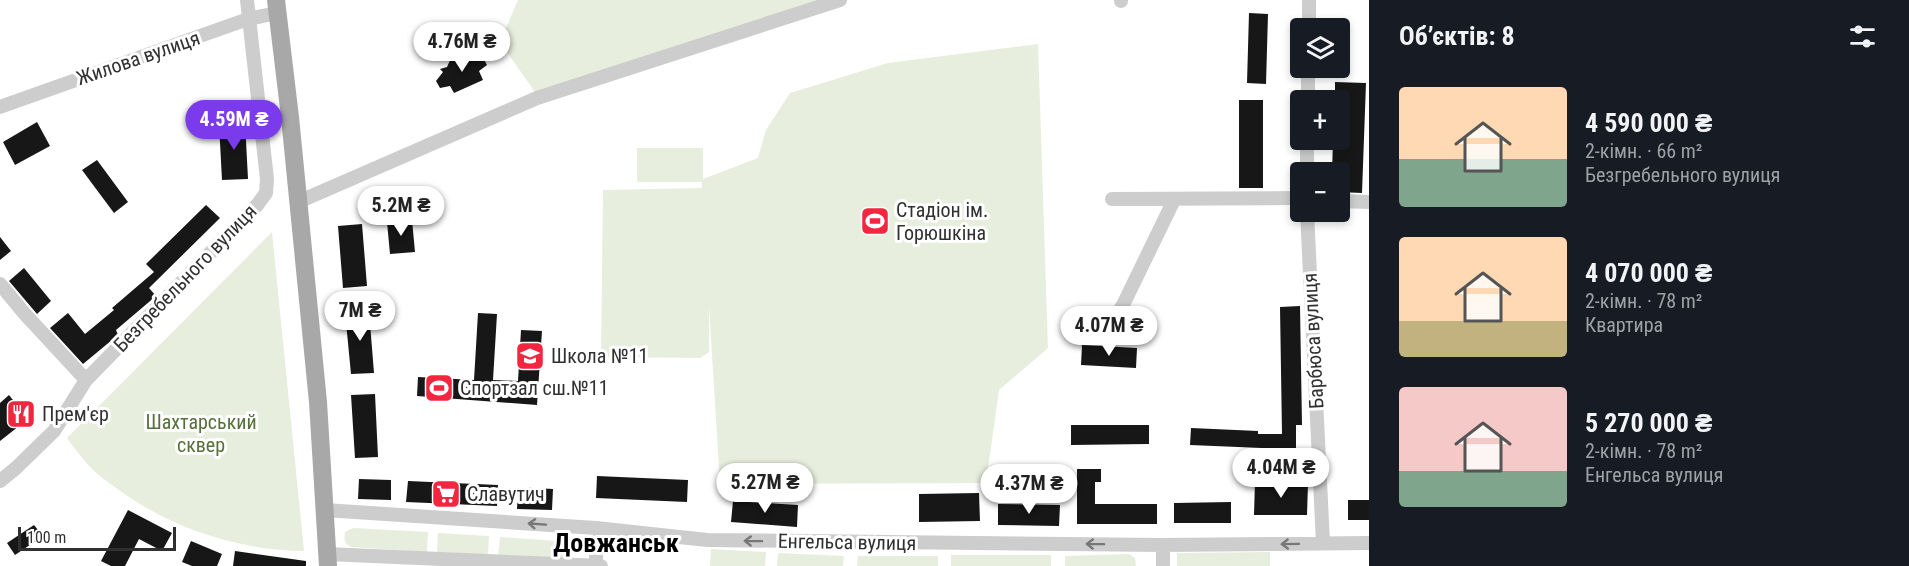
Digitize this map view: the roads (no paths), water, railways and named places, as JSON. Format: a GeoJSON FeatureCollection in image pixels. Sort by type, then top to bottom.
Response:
{"type":"FeatureCollection","features":[{"type":"Feature","properties":{"kind":"main road"},"geometry":{"type":"LineString","coordinates":[[277,7],[318,402],[326,510],[327,560]]}},
{"type":"Feature","properties":{"kind":"street","name":"Безгребельного вулиця"},"geometry":{"type":"LineString","coordinates":[[0,481],[54,431],[86,380],[258,204],[266,193],[267,179],[247,0]]}},
{"type":"Feature","properties":{"kind":"street"},"geometry":{"type":"LineString","coordinates":[[298,202],[537,98],[840,0]]}},
{"type":"Feature","properties":{"kind":"street"},"geometry":{"type":"LineString","coordinates":[[1309,0],[1309,18]]}},
{"type":"Feature","properties":{"kind":"street","name":"Жилова вулиця"},"geometry":{"type":"LineString","coordinates":[[0,107],[277,7]]}},
{"type":"Feature","properties":{"kind":"street"},"geometry":{"type":"LineString","coordinates":[[1112,199],[1290,198]]}},
{"type":"Feature","properties":{"kind":"street"},"geometry":{"type":"LineString","coordinates":[[1071,326],[1092,332],[1103,331],[1110,326],[1174,200]]}},
{"type":"Feature","properties":{"kind":"street"},"geometry":{"type":"LineString","coordinates":[[1350,201],[1369,202]]}},
{"type":"Feature","properties":{"kind":"street","name":"Барбюса вулиця"},"geometry":{"type":"LineString","coordinates":[[1307,222],[1323,543]]}},
{"type":"Feature","properties":{"kind":"street"},"geometry":{"type":"LineString","coordinates":[[0,284],[86,380]]}},
{"type":"Feature","properties":{"kind":"street","name":"Енгельса вулиця"},"geometry":{"type":"LineString","coordinates":[[326,510],[596,528],[706,540],[1162,545],[1369,543]]}},
{"type":"Feature","properties":{"kind":"street"},"geometry":{"type":"LineString","coordinates":[[596,528],[596,566]]}},
{"type":"Feature","properties":{"kind":"street"},"geometry":{"type":"LineString","coordinates":[[1162,545],[1163,566]]}},
{"type":"Feature","properties":{"kind":"street"},"geometry":{"type":"LineString","coordinates":[[327,560],[601,566]]}},
{"type":"Feature","properties":{"kind":"place","name":"Стадіон ім. Горюшкіна"},"geometry":{"type":"Point","coordinates":[875,221]}},
{"type":"Feature","properties":{"kind":"place","name":"Школа №11"},"geometry":{"type":"Point","coordinates":[530,356]}},
{"type":"Feature","properties":{"kind":"place","name":"Спортзал сш.№11"},"geometry":{"type":"Point","coordinates":[439,388]}},
{"type":"Feature","properties":{"kind":"place","name":"Прем'єр"},"geometry":{"type":"Point","coordinates":[21,414]}},
{"type":"Feature","properties":{"kind":"place","name":"Славутич"},"geometry":{"type":"Point","coordinates":[446,494]}},
{"type":"Feature","properties":{"kind":"district","name":"Довжанськ"},"geometry":{"type":"Point","coordinates":[616,543]}},
{"type":"Feature","properties":{"kind":"park label","name":"Шахтарський сквер"},"geometry":{"type":"Point","coordinates":[201,434]}}]}
